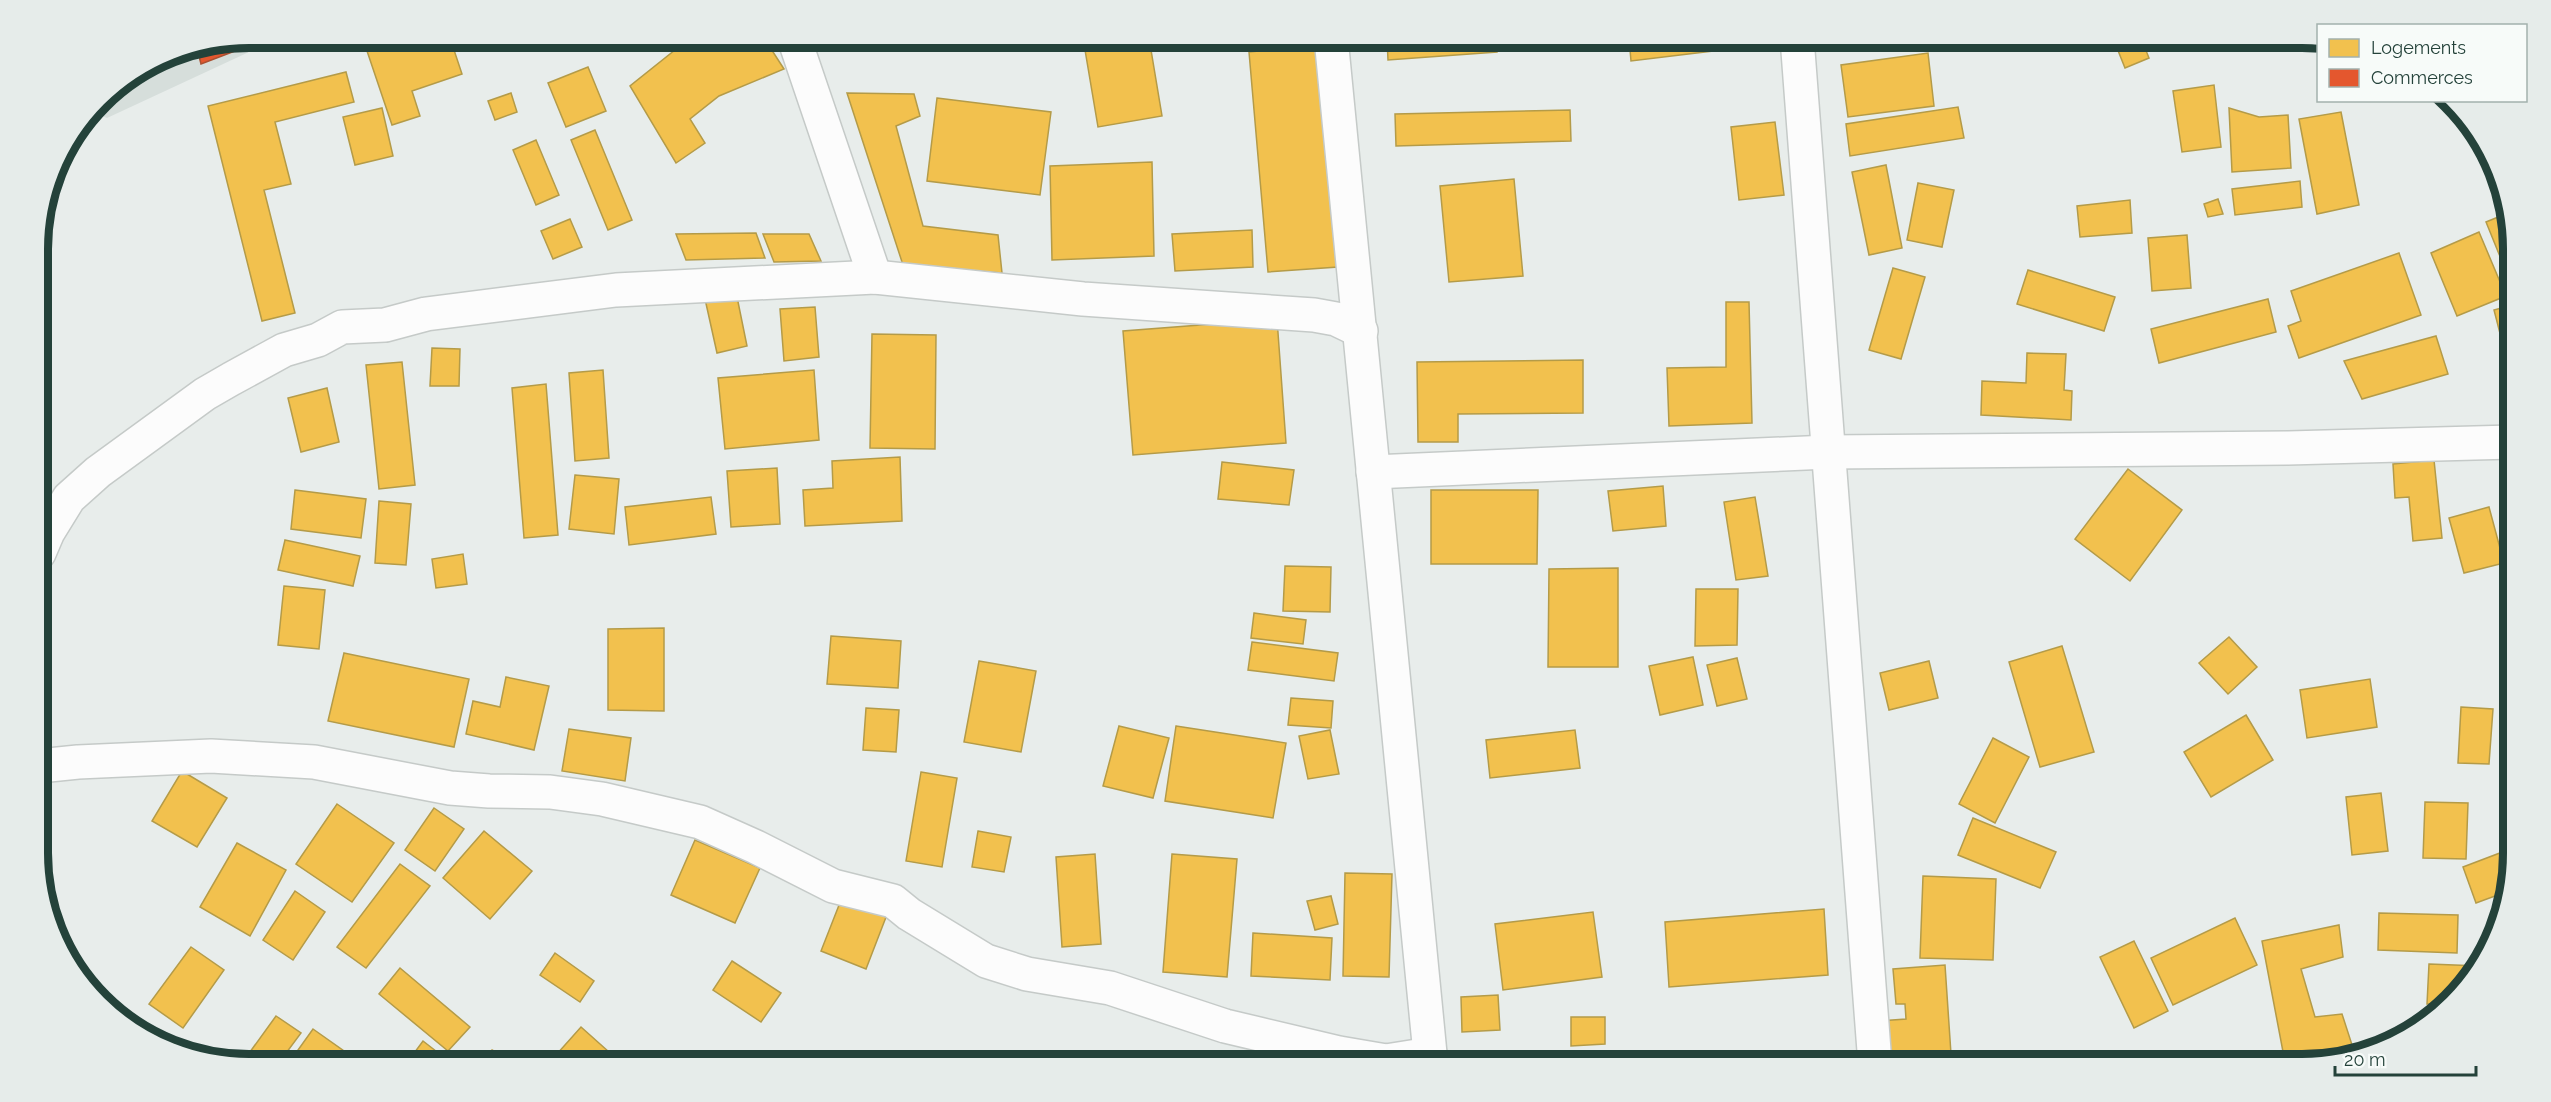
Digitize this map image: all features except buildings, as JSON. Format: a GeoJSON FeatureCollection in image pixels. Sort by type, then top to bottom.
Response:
{"type":"FeatureCollection","features":[{"type":"Feature","properties":{"kind":"street"},"geometry":{"type":"LineString","coordinates":[[797,48],[875,277]]}},
{"type":"Feature","properties":{"kind":"street"},"geometry":{"type":"LineString","coordinates":[[1332,48],[1431,1054]]}},
{"type":"Feature","properties":{"kind":"street"},"geometry":{"type":"LineString","coordinates":[[1798,48],[1874,1054]]}},
{"type":"Feature","properties":{"kind":"street"},"geometry":{"type":"LineString","coordinates":[[48,532],[69,498],[106,466],[205,394],[231,378],[284,350],[318,340],[342,327],[385,325],[426,314],[616,290],[875,277],[1083,299],[1314,315],[1336,319],[1361,331]]}},
{"type":"Feature","properties":{"kind":"street"},"geometry":{"type":"LineString","coordinates":[[1373,472],[1828,452],[2503,442]]}},
{"type":"Feature","properties":{"kind":"street"},"geometry":{"type":"LineString","coordinates":[[48,765],[211,756],[268,759],[314,762],[450,788],[550,792],[602,799],[700,822],[833,886],[893,901],[909,914],[987,961],[1027,974],[1110,988],[1225,1026],[1345,1054]]}},
{"type":"Feature","properties":{"kind":"shaded area"},"geometry":{"type":"Polygon","coordinates":[[[236,48],[258,48],[107,118],[100,115],[117,98],[149,75],[172,63],[210,52],[236,48]]]}}]}
